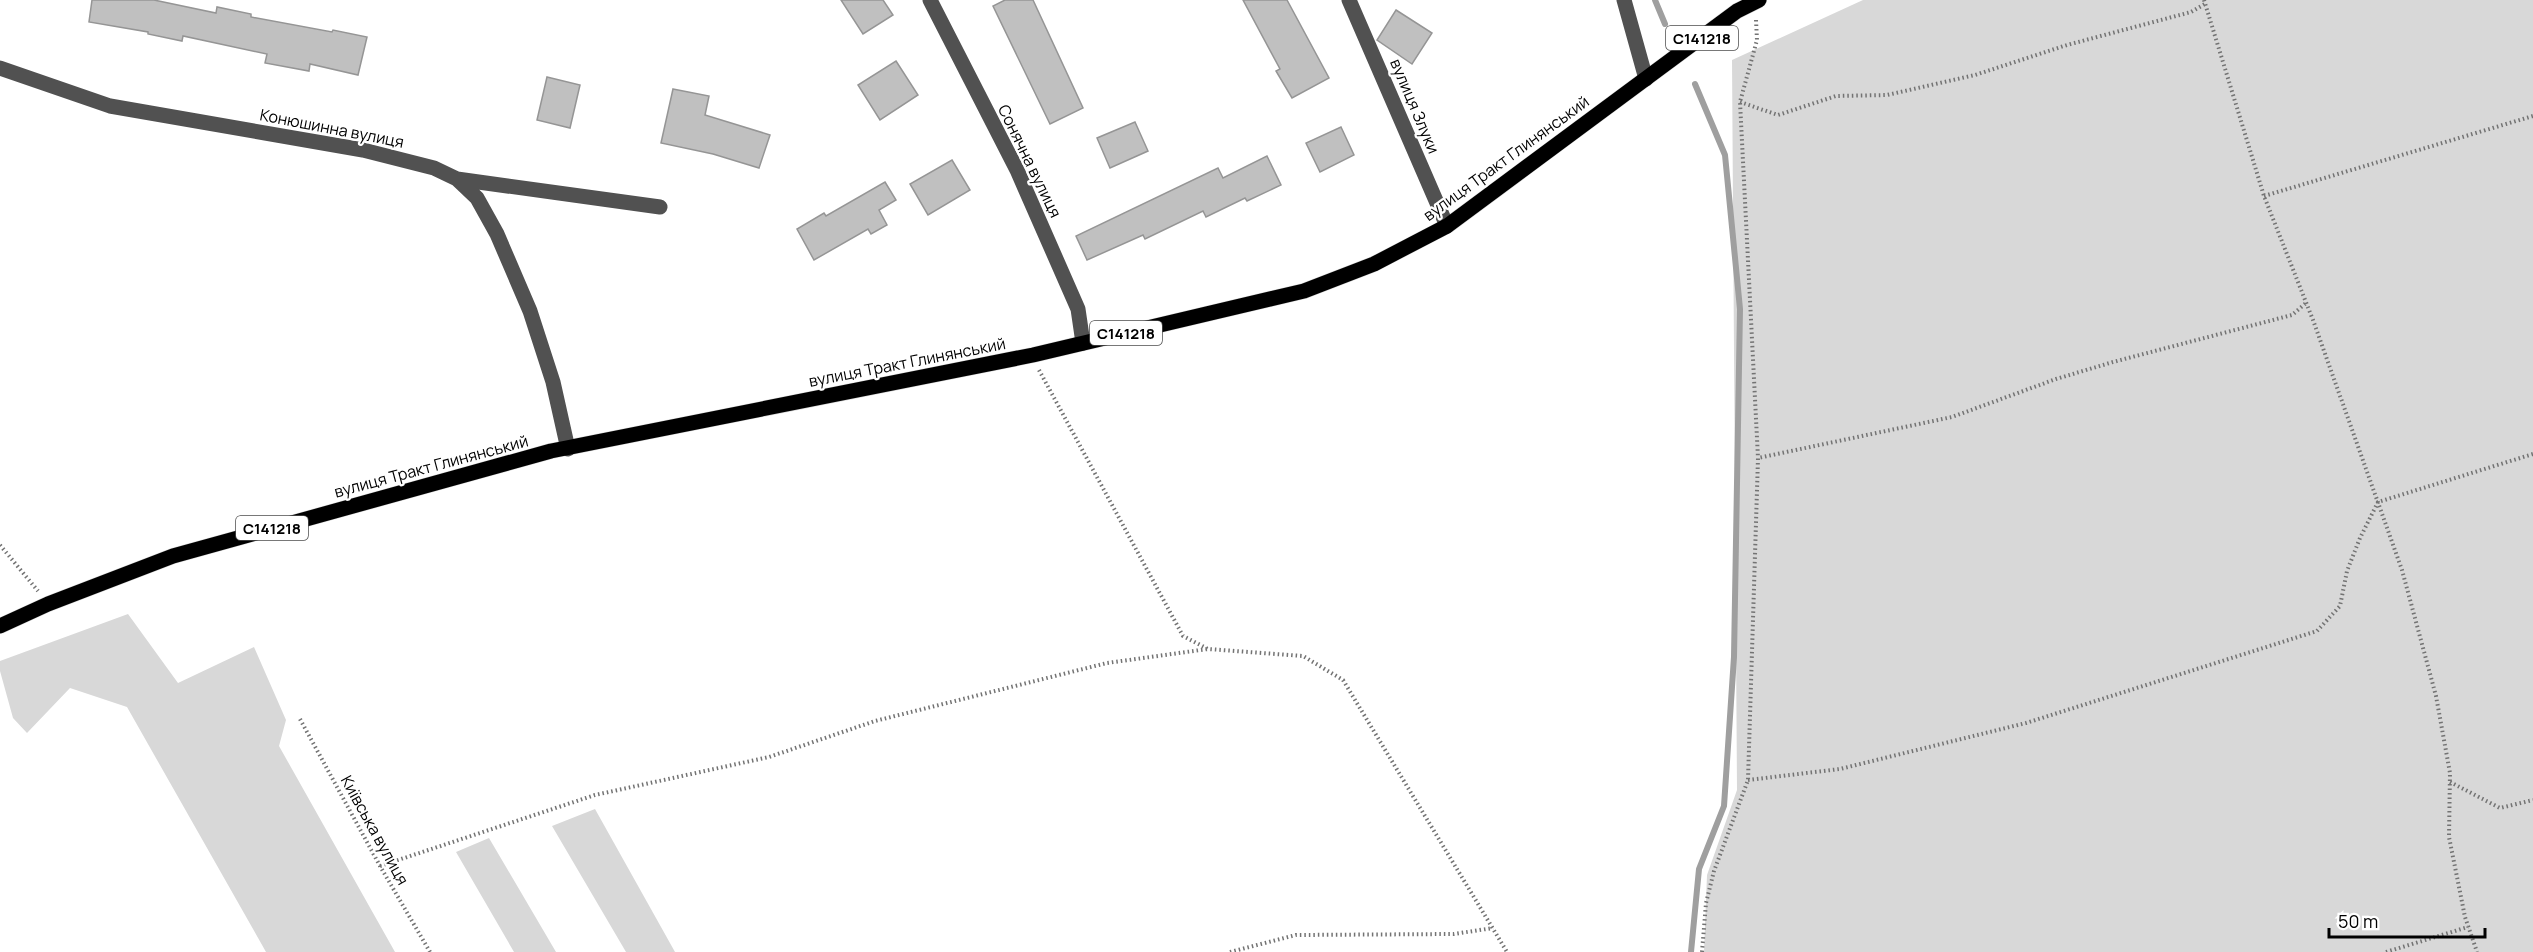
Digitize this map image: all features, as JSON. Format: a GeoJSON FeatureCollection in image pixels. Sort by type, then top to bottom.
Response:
{"type":"FeatureCollection","features":[{"type":"Feature","properties":{"kind":"main road","name":"вулиця Тракт Глинянський"},"geometry":{"type":"LineString","coordinates":[[0,626],[48,603],[173,556],[551,451],[1033,355],[1304,291],[1374,264],[1447,226],[1737,11],[1757,1]]}},
{"type":"Feature","properties":{"kind":"street","name":"Сонячна вулиця"},"geometry":{"type":"LineString","coordinates":[[930,0],[1021,180],[1078,309],[1083,343]]}},
{"type":"Feature","properties":{"kind":"street","name":"вулиця Злуки"},"geometry":{"type":"LineString","coordinates":[[1349,0],[1447,226]]}},
{"type":"Feature","properties":{"kind":"street"},"geometry":{"type":"LineString","coordinates":[[1624,0],[1646,79]]}},
{"type":"Feature","properties":{"kind":"street","name":"Конюшинна вулиця"},"geometry":{"type":"LineString","coordinates":[[0,68],[110,106],[363,150],[434,168],[457,179],[660,207]]}},
{"type":"Feature","properties":{"kind":"street"},"geometry":{"type":"LineString","coordinates":[[457,179],[477,198],[497,234],[530,311],[553,382],[568,449]]}},
{"type":"Feature","properties":{"kind":"path"},"geometry":{"type":"LineString","coordinates":[[1702,952],[1706,903],[1714,871],[1748,780],[1758,458],[1740,102],[1757,40],[1757,1]]}},
{"type":"Feature","properties":{"kind":"path"},"geometry":{"type":"LineString","coordinates":[[1740,102],[1778,116],[1836,96],[1887,95],[1975,75],[2067,45],[2191,12],[2204,2],[2264,196],[2306,303],[2402,570],[2436,696],[2450,782],[2449,837],[2468,927],[2477,952]]}},
{"type":"Feature","properties":{"kind":"path"},"geometry":{"type":"LineString","coordinates":[[2264,196],[2533,116]]}},
{"type":"Feature","properties":{"kind":"path"},"geometry":{"type":"LineString","coordinates":[[1758,458],[1952,417],[2113,362],[2292,315],[2306,303]]}},
{"type":"Feature","properties":{"kind":"path"},"geometry":{"type":"LineString","coordinates":[[1033,355],[1049,390],[1183,636],[1208,649]]}},
{"type":"Feature","properties":{"kind":"path"},"geometry":{"type":"LineString","coordinates":[[1748,780],[1840,769],[2025,723],[2317,631],[2340,606],[2347,571],[2378,502],[2533,454]]}},
{"type":"Feature","properties":{"kind":"path"},"geometry":{"type":"LineString","coordinates":[[0,545],[48,603]]}},
{"type":"Feature","properties":{"kind":"path"},"geometry":{"type":"LineString","coordinates":[[380,866],[595,795],[769,757],[875,721],[1107,663],[1208,649],[1303,656],[1343,680],[1507,952]]}},
{"type":"Feature","properties":{"kind":"path","name":"Київська вулиця"},"geometry":{"type":"LineString","coordinates":[[300,719],[430,952]]}},
{"type":"Feature","properties":{"kind":"path"},"geometry":{"type":"LineString","coordinates":[[2450,782],[2500,808],[2533,800]]}},
{"type":"Feature","properties":{"kind":"path"},"geometry":{"type":"LineString","coordinates":[[2386,952],[2468,927]]}},
{"type":"Feature","properties":{"kind":"path"},"geometry":{"type":"LineString","coordinates":[[1230,952],[1296,935],[1454,934],[1493,928]]}},
{"type":"Feature","properties":{"kind":"shaded area"},"geometry":{"type":"Polygon","coordinates":[[[1863,0],[2533,0],[2533,952],[1704,952],[1707,875],[1737,790],[1732,60],[1863,0]]]}},
{"type":"Feature","properties":{"kind":"shaded area"},"geometry":{"type":"Polygon","coordinates":[[[128,614],[178,683],[254,647],[286,720],[279,746],[395,952],[266,952],[127,707],[70,688],[27,733],[13,718],[0,671],[0,661],[128,614]]]}},
{"type":"Feature","properties":{"kind":"shaded area"},"geometry":{"type":"Polygon","coordinates":[[[595,809],[675,952],[626,952],[552,826],[595,809]]]}},
{"type":"Feature","properties":{"kind":"shaded area"},"geometry":{"type":"Polygon","coordinates":[[[489,838],[556,952],[514,952],[456,852],[489,838]]]}},
{"type":"Feature","properties":{"kind":"building"},"geometry":{"type":"Polygon","coordinates":[[[92,0],[154,0],[216,13],[217,7],[251,14],[251,17],[367,37],[358,75],[310,64],[309,71],[265,63],[267,54],[183,36],[182,41],[148,34],[148,32],[89,22],[92,0]]]}},
{"type":"Feature","properties":{"kind":"building"},"geometry":{"type":"Polygon","coordinates":[[[841,0],[883,0],[893,15],[863,34],[841,0]]]}},
{"type":"Feature","properties":{"kind":"building"},"geometry":{"type":"Polygon","coordinates":[[[1005,0],[1033,0],[1083,108],[1050,124],[993,6],[1005,0]]]}},
{"type":"Feature","properties":{"kind":"building"},"geometry":{"type":"Polygon","coordinates":[[[1243,0],[1287,0],[1329,78],[1292,98],[1276,71],[1280,69],[1243,0]]]}},
{"type":"Feature","properties":{"kind":"building"},"geometry":{"type":"Polygon","coordinates":[[[1396,10],[1432,33],[1412,64],[1377,40],[1396,10]]]}},
{"type":"Feature","properties":{"kind":"building"},"geometry":{"type":"Polygon","coordinates":[[[896,61],[918,95],[880,120],[858,85],[896,61]]]}},
{"type":"Feature","properties":{"kind":"building"},"geometry":{"type":"Polygon","coordinates":[[[547,77],[580,85],[570,128],[537,120],[547,77]]]}},
{"type":"Feature","properties":{"kind":"building"},"geometry":{"type":"Polygon","coordinates":[[[673,89],[709,96],[705,115],[770,135],[759,168],[713,154],[661,143],[673,89]]]}},
{"type":"Feature","properties":{"kind":"building"},"geometry":{"type":"Polygon","coordinates":[[[1135,122],[1148,151],[1110,168],[1097,138],[1135,122]]]}},
{"type":"Feature","properties":{"kind":"building"},"geometry":{"type":"Polygon","coordinates":[[[1341,127],[1354,155],[1320,172],[1306,143],[1341,127]]]}},
{"type":"Feature","properties":{"kind":"building"},"geometry":{"type":"Polygon","coordinates":[[[1267,156],[1281,185],[1247,201],[1245,198],[1206,217],[1203,211],[1145,239],[1143,235],[1087,260],[1076,236],[1218,168],[1223,178],[1267,156]]]}},
{"type":"Feature","properties":{"kind":"building"},"geometry":{"type":"Polygon","coordinates":[[[952,160],[970,190],[928,215],[910,184],[952,160]]]}},
{"type":"Feature","properties":{"kind":"building"},"geometry":{"type":"Polygon","coordinates":[[[885,182],[896,200],[879,210],[887,225],[871,234],[868,229],[814,260],[797,229],[824,213],[826,216],[885,182]]]}},
{"type":"Feature","properties":{"kind":"waterway"},"geometry":{"type":"LineString","coordinates":[[1655,0],[1665,24]]}},
{"type":"Feature","properties":{"kind":"waterway"},"geometry":{"type":"LineString","coordinates":[[1691,952],[1699,869],[1724,806],[1734,657],[1740,309],[1725,155],[1695,84]]}}]}
